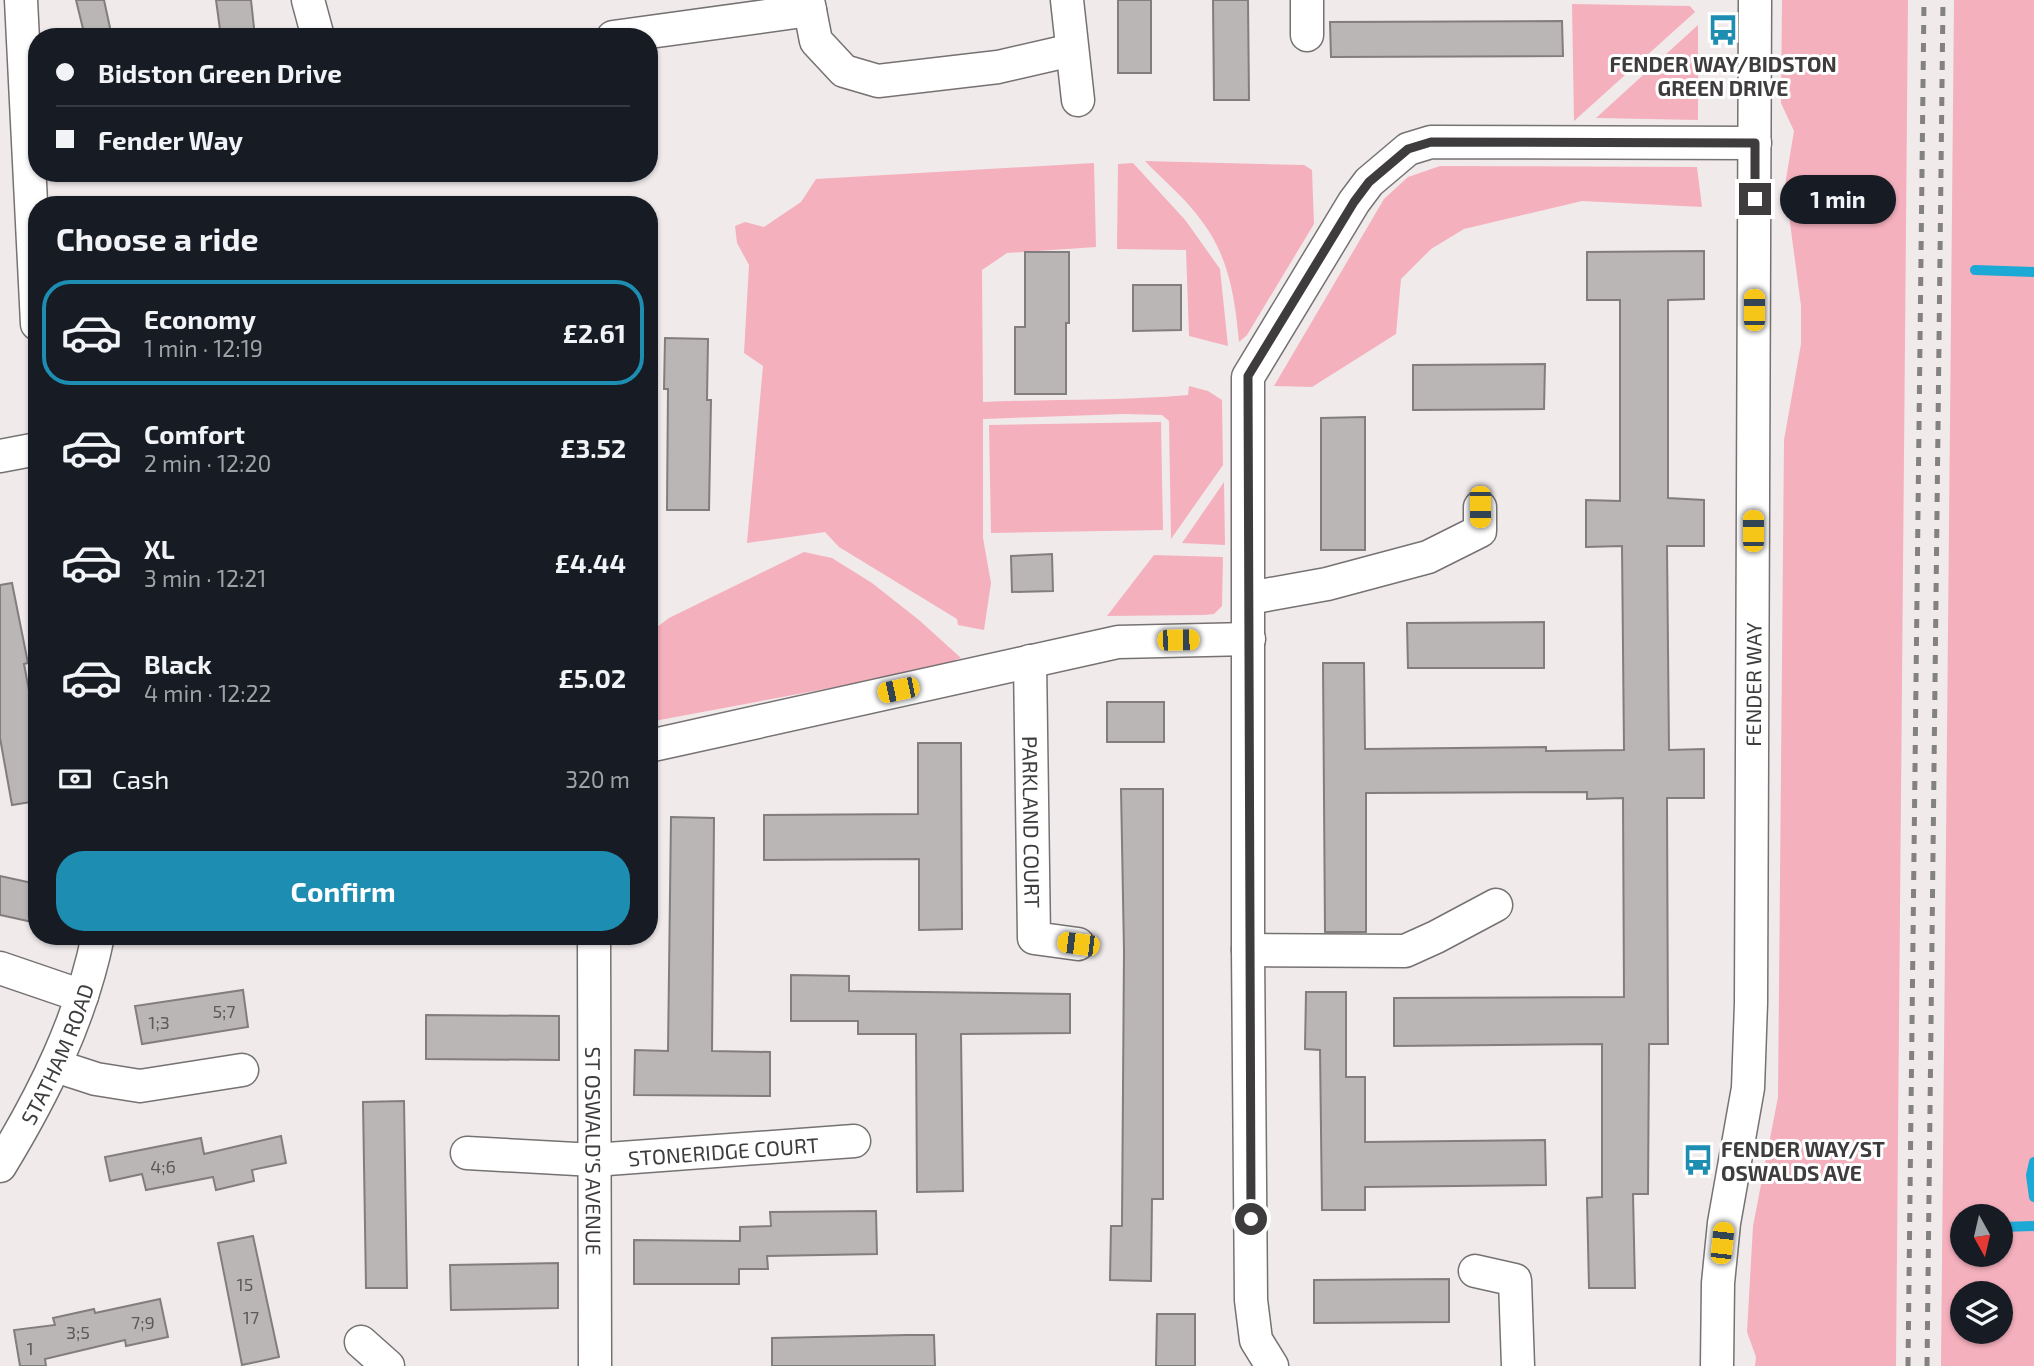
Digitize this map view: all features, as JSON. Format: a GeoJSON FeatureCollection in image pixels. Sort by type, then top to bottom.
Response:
{"type":"FeatureCollection","features":[{"type":"Feature","properties":{"kind":"street"},"geometry":{"type":"LineString","coordinates":[[20,0],[13,153],[28,260]]}},
{"type":"Feature","properties":{"kind":"street"},"geometry":{"type":"LineString","coordinates":[[308,0],[315,28]]}},
{"type":"Feature","properties":{"kind":"street"},"geometry":{"type":"LineString","coordinates":[[1068,0],[1078,100]]}},
{"type":"Feature","properties":{"kind":"street"},"geometry":{"type":"LineString","coordinates":[[1307,0],[1307,35]]}},
{"type":"Feature","properties":{"kind":"street","name":"FENDER WAY"},"geometry":{"type":"LineString","coordinates":[[1717,1366],[1718,1283],[1724,1223],[1748,1088],[1750,1027],[1755,0]]}},
{"type":"Feature","properties":{"kind":"street"},"geometry":{"type":"LineString","coordinates":[[658,30],[809,5],[816,41],[844,71],[878,82],[998,67],[1072,51]]}},
{"type":"Feature","properties":{"kind":"street"},"geometry":{"type":"LineString","coordinates":[[1272,1366],[1256,1340],[1251,1300],[1248,376],[1354,202],[1369,182],[1408,149],[1431,142],[1755,143]]}},
{"type":"Feature","properties":{"kind":"street"},"geometry":{"type":"LineString","coordinates":[[0,457],[28,451]]}},
{"type":"Feature","properties":{"kind":"street"},"geometry":{"type":"LineString","coordinates":[[1249,598],[1327,584],[1428,557],[1480,531],[1480,507]]}},
{"type":"Feature","properties":{"kind":"street"},"geometry":{"type":"LineString","coordinates":[[658,744],[1118,642],[1249,639]]}},
{"type":"Feature","properties":{"kind":"street","name":"PARKLAND COURT"},"geometry":{"type":"LineString","coordinates":[[1030,661],[1034,938],[1078,944]]}},
{"type":"Feature","properties":{"kind":"street"},"geometry":{"type":"LineString","coordinates":[[1248,950],[1405,951],[1496,905]]}},
{"type":"Feature","properties":{"kind":"street","name":"STATHAM ROAD"},"geometry":{"type":"LineString","coordinates":[[0,1166],[56,1066],[82,996],[96,945]]}},
{"type":"Feature","properties":{"kind":"street","name":"ST OSWALD'S AVENUE"},"geometry":{"type":"LineString","coordinates":[[594,945],[595,1366]]}},
{"type":"Feature","properties":{"kind":"street"},"geometry":{"type":"LineString","coordinates":[[0,968],[82,996]]}},
{"type":"Feature","properties":{"kind":"street"},"geometry":{"type":"LineString","coordinates":[[56,1066],[96,1079],[140,1086],[242,1070]]}},
{"type":"Feature","properties":{"kind":"street","name":"STONERIDGE COURT"},"geometry":{"type":"LineString","coordinates":[[467,1153],[594,1160],[854,1141]]}},
{"type":"Feature","properties":{"kind":"street"},"geometry":{"type":"LineString","coordinates":[[1475,1270],[1515,1280],[1518,1366]]}},
{"type":"Feature","properties":{"kind":"street"},"geometry":{"type":"LineString","coordinates":[[360,1342],[388,1366]]}},
{"type":"Feature","properties":{"kind":"shaded area"},"geometry":{"type":"Polygon","coordinates":[[[1782,0],[1908,0],[1896,1366],[1755,1366],[1756,1357],[1747,1332],[1753,1226],[1778,1097],[1784,440],[1801,344],[1801,306],[1785,185],[1794,131],[1781,103],[1782,0]]]}},
{"type":"Feature","properties":{"kind":"shaded area"},"geometry":{"type":"Polygon","coordinates":[[[1954,0],[2034,0],[2034,1366],[1941,1366],[1954,0]]]}},
{"type":"Feature","properties":{"kind":"shaded area"},"geometry":{"type":"Polygon","coordinates":[[[1572,4],[1690,6],[1695,12],[1574,121],[1572,4]]]}},
{"type":"Feature","properties":{"kind":"shaded area"},"geometry":{"type":"Polygon","coordinates":[[[1698,25],[1698,120],[1596,118],[1698,25]]]}},
{"type":"Feature","properties":{"kind":"shaded area"},"geometry":{"type":"Polygon","coordinates":[[[1145,161],[1304,165],[1312,170],[1314,224],[1247,335],[1239,342],[1229,278],[1211,234],[1195,212],[1145,161]]]}},
{"type":"Feature","properties":{"kind":"shaded area"},"geometry":{"type":"Polygon","coordinates":[[[1094,163],[1096,247],[1007,253],[982,270],[983,402],[1188,395],[1189,386],[1208,391],[1222,400],[1223,465],[1171,539],[1169,421],[1162,415],[1124,414],[983,419],[983,538],[991,583],[984,630],[958,625],[957,619],[839,547],[825,532],[747,543],[763,366],[744,353],[749,265],[737,243],[735,226],[745,222],[764,227],[801,202],[816,179],[1094,163]]]}},
{"type":"Feature","properties":{"kind":"shaded area"},"geometry":{"type":"Polygon","coordinates":[[[1133,163],[1186,221],[1220,269],[1228,346],[1189,336],[1186,250],[1117,249],[1118,164],[1133,163]]]}},
{"type":"Feature","properties":{"kind":"shaded area"},"geometry":{"type":"Polygon","coordinates":[[[1440,166],[1697,167],[1702,207],[1582,201],[1464,229],[1431,249],[1401,279],[1396,334],[1312,387],[1274,386],[1384,199],[1408,177],[1440,166]]]}},
{"type":"Feature","properties":{"kind":"shaded area"},"geometry":{"type":"Polygon","coordinates":[[[1161,422],[1163,530],[991,533],[989,425],[1161,422]]]}},
{"type":"Feature","properties":{"kind":"shaded area"},"geometry":{"type":"Polygon","coordinates":[[[1224,482],[1225,545],[1182,543],[1224,482]]]}},
{"type":"Feature","properties":{"kind":"shaded area"},"geometry":{"type":"Polygon","coordinates":[[[804,552],[832,558],[872,583],[961,658],[955,660],[958,664],[658,720],[658,626],[669,618],[804,552]]]}},
{"type":"Feature","properties":{"kind":"shaded area"},"geometry":{"type":"Polygon","coordinates":[[[1154,555],[1223,557],[1222,606],[1214,614],[1204,615],[1107,616],[1154,555]]]}},
{"type":"Feature","properties":{"kind":"building"},"geometry":{"type":"Polygon","coordinates":[[[76,0],[104,0],[110,28],[83,28],[76,0]]]}},
{"type":"Feature","properties":{"kind":"building"},"geometry":{"type":"Polygon","coordinates":[[[216,0],[251,0],[254,28],[220,28],[216,0]]]}},
{"type":"Feature","properties":{"kind":"building"},"geometry":{"type":"Polygon","coordinates":[[[1118,0],[1151,0],[1151,73],[1118,73],[1118,0]]]}},
{"type":"Feature","properties":{"kind":"building"},"geometry":{"type":"Polygon","coordinates":[[[1213,0],[1248,0],[1249,100],[1214,100],[1213,0]]]}},
{"type":"Feature","properties":{"kind":"building"},"geometry":{"type":"Polygon","coordinates":[[[1562,21],[1563,56],[1331,57],[1330,22],[1562,21]]]}},
{"type":"Feature","properties":{"kind":"building"},"geometry":{"type":"Polygon","coordinates":[[[1704,251],[1704,299],[1668,300],[1668,498],[1704,500],[1704,546],[1667,546],[1669,750],[1704,749],[1704,798],[1667,798],[1668,1044],[1649,1044],[1648,1194],[1633,1194],[1635,1288],[1589,1288],[1587,1198],[1602,1197],[1602,1044],[1394,1046],[1394,998],[1624,997],[1623,798],[1587,799],[1587,792],[1366,793],[1366,932],[1325,932],[1323,663],[1364,663],[1365,749],[1546,747],[1546,751],[1624,750],[1622,546],[1586,547],[1586,500],[1620,501],[1620,300],[1587,300],[1587,252],[1704,251]]]}},
{"type":"Feature","properties":{"kind":"building"},"geometry":{"type":"Polygon","coordinates":[[[1025,252],[1069,252],[1066,394],[1015,394],[1015,327],[1025,327],[1025,252]]]}},
{"type":"Feature","properties":{"kind":"building"},"geometry":{"type":"Polygon","coordinates":[[[1133,285],[1181,285],[1181,330],[1133,331],[1133,285]]]}},
{"type":"Feature","properties":{"kind":"building"},"geometry":{"type":"Polygon","coordinates":[[[665,338],[708,339],[707,400],[711,400],[709,510],[667,510],[668,389],[664,389],[665,338]]]}},
{"type":"Feature","properties":{"kind":"building"},"geometry":{"type":"Polygon","coordinates":[[[1545,364],[1544,409],[1413,410],[1413,365],[1545,364]]]}},
{"type":"Feature","properties":{"kind":"building"},"geometry":{"type":"Polygon","coordinates":[[[1365,417],[1365,550],[1321,550],[1321,418],[1365,417]]]}},
{"type":"Feature","properties":{"kind":"building"},"geometry":{"type":"Polygon","coordinates":[[[1052,554],[1053,591],[1012,592],[1011,556],[1052,554]]]}},
{"type":"Feature","properties":{"kind":"building"},"geometry":{"type":"Polygon","coordinates":[[[12,583],[28,663],[24,664],[28,685],[28,802],[12,805],[0,738],[0,585],[12,583]]]}},
{"type":"Feature","properties":{"kind":"building"},"geometry":{"type":"Polygon","coordinates":[[[1544,622],[1544,668],[1408,668],[1407,623],[1544,622]]]}},
{"type":"Feature","properties":{"kind":"building"},"geometry":{"type":"Polygon","coordinates":[[[1107,702],[1164,702],[1164,742],[1107,742],[1107,702]]]}},
{"type":"Feature","properties":{"kind":"building"},"geometry":{"type":"Polygon","coordinates":[[[918,743],[961,743],[962,929],[919,930],[919,859],[764,860],[764,815],[918,814],[918,743]]]}},
{"type":"Feature","properties":{"kind":"building"},"geometry":{"type":"Polygon","coordinates":[[[1121,789],[1163,789],[1163,1199],[1152,1199],[1151,1281],[1110,1280],[1111,1226],[1122,1226],[1124,951],[1121,789]]]}},
{"type":"Feature","properties":{"kind":"building"},"geometry":{"type":"Polygon","coordinates":[[[671,817],[714,818],[712,1051],[770,1052],[770,1096],[634,1095],[635,1050],[668,1051],[671,817]]]}},
{"type":"Feature","properties":{"kind":"building"},"geometry":{"type":"Polygon","coordinates":[[[0,876],[28,882],[28,921],[0,915],[0,876]]]}},
{"type":"Feature","properties":{"kind":"building"},"geometry":{"type":"Polygon","coordinates":[[[791,975],[849,976],[849,991],[1070,994],[1070,1033],[961,1034],[963,1191],[917,1192],[916,1034],[858,1034],[858,1021],[791,1021],[791,975]]]}},
{"type":"Feature","properties":{"kind":"building"},"geometry":{"type":"Polygon","coordinates":[[[243,990],[248,1027],[142,1044],[135,1006],[243,990]]]}},
{"type":"Feature","properties":{"kind":"building"},"geometry":{"type":"Polygon","coordinates":[[[1306,992],[1346,992],[1346,1077],[1365,1077],[1365,1142],[1545,1140],[1546,1185],[1365,1187],[1365,1210],[1322,1210],[1320,1050],[1305,1049],[1306,992]]]}},
{"type":"Feature","properties":{"kind":"building"},"geometry":{"type":"Polygon","coordinates":[[[426,1015],[559,1016],[559,1060],[426,1059],[426,1015]]]}},
{"type":"Feature","properties":{"kind":"building"},"geometry":{"type":"Polygon","coordinates":[[[404,1101],[407,1288],[366,1288],[363,1102],[404,1101]]]}},
{"type":"Feature","properties":{"kind":"building"},"geometry":{"type":"Polygon","coordinates":[[[281,1136],[286,1163],[252,1170],[254,1181],[216,1190],[213,1177],[146,1190],[142,1174],[110,1181],[105,1157],[201,1138],[204,1154],[281,1136]]]}},
{"type":"Feature","properties":{"kind":"building"},"geometry":{"type":"Polygon","coordinates":[[[876,1211],[877,1254],[767,1256],[768,1269],[739,1269],[739,1284],[634,1284],[634,1240],[740,1241],[740,1227],[771,1226],[770,1212],[876,1211]]]}},
{"type":"Feature","properties":{"kind":"building"},"geometry":{"type":"Polygon","coordinates":[[[253,1236],[279,1357],[242,1365],[218,1243],[253,1236]]]}},
{"type":"Feature","properties":{"kind":"building"},"geometry":{"type":"Polygon","coordinates":[[[558,1263],[558,1308],[451,1310],[450,1265],[558,1263]]]}},
{"type":"Feature","properties":{"kind":"building"},"geometry":{"type":"Polygon","coordinates":[[[1449,1279],[1449,1322],[1314,1323],[1314,1280],[1449,1279]]]}},
{"type":"Feature","properties":{"kind":"building"},"geometry":{"type":"Polygon","coordinates":[[[160,1299],[168,1337],[126,1346],[125,1340],[45,1359],[46,1366],[20,1366],[14,1330],[55,1325],[53,1318],[94,1309],[95,1313],[160,1299]]]}},
{"type":"Feature","properties":{"kind":"building"},"geometry":{"type":"Polygon","coordinates":[[[1157,1314],[1195,1314],[1195,1366],[1156,1366],[1157,1314]]]}},
{"type":"Feature","properties":{"kind":"building"},"geometry":{"type":"Polygon","coordinates":[[[934,1335],[935,1366],[772,1366],[772,1338],[934,1335]]]}},
{"type":"Feature","properties":{"kind":"waterway"},"geometry":{"type":"LineString","coordinates":[[1975,270],[2034,272]]}},
{"type":"Feature","properties":{"kind":"waterway"},"geometry":{"type":"LineString","coordinates":[[2034,1162],[2031,1175],[2034,1197]]}},
{"type":"Feature","properties":{"kind":"waterway"},"geometry":{"type":"LineString","coordinates":[[2013,1227],[2034,1226]]}},
{"type":"Feature","properties":{"kind":"railway"},"geometry":{"type":"LineString","coordinates":[[1908,1366],[1924,0]]}},
{"type":"Feature","properties":{"kind":"railway"},"geometry":{"type":"LineString","coordinates":[[1927,1366],[1943,0]]}},
{"type":"Feature","properties":{"kind":"place","name":"FENDER WAY/BIDSTON GREEN DRIVE"},"geometry":{"type":"Point","coordinates":[1723,30]}},
{"type":"Feature","properties":{"kind":"place","name":"FENDER WAY/ST OSWALDS AVE"},"geometry":{"type":"Point","coordinates":[1698,1160]}},
{"type":"Feature","properties":{"kind":"route"},"geometry":{"type":"LineString","coordinates":[[1251,1219],[1248,376],[1354,202],[1369,182],[1408,149],[1431,142],[1755,143],[1755,199]]}}]}
